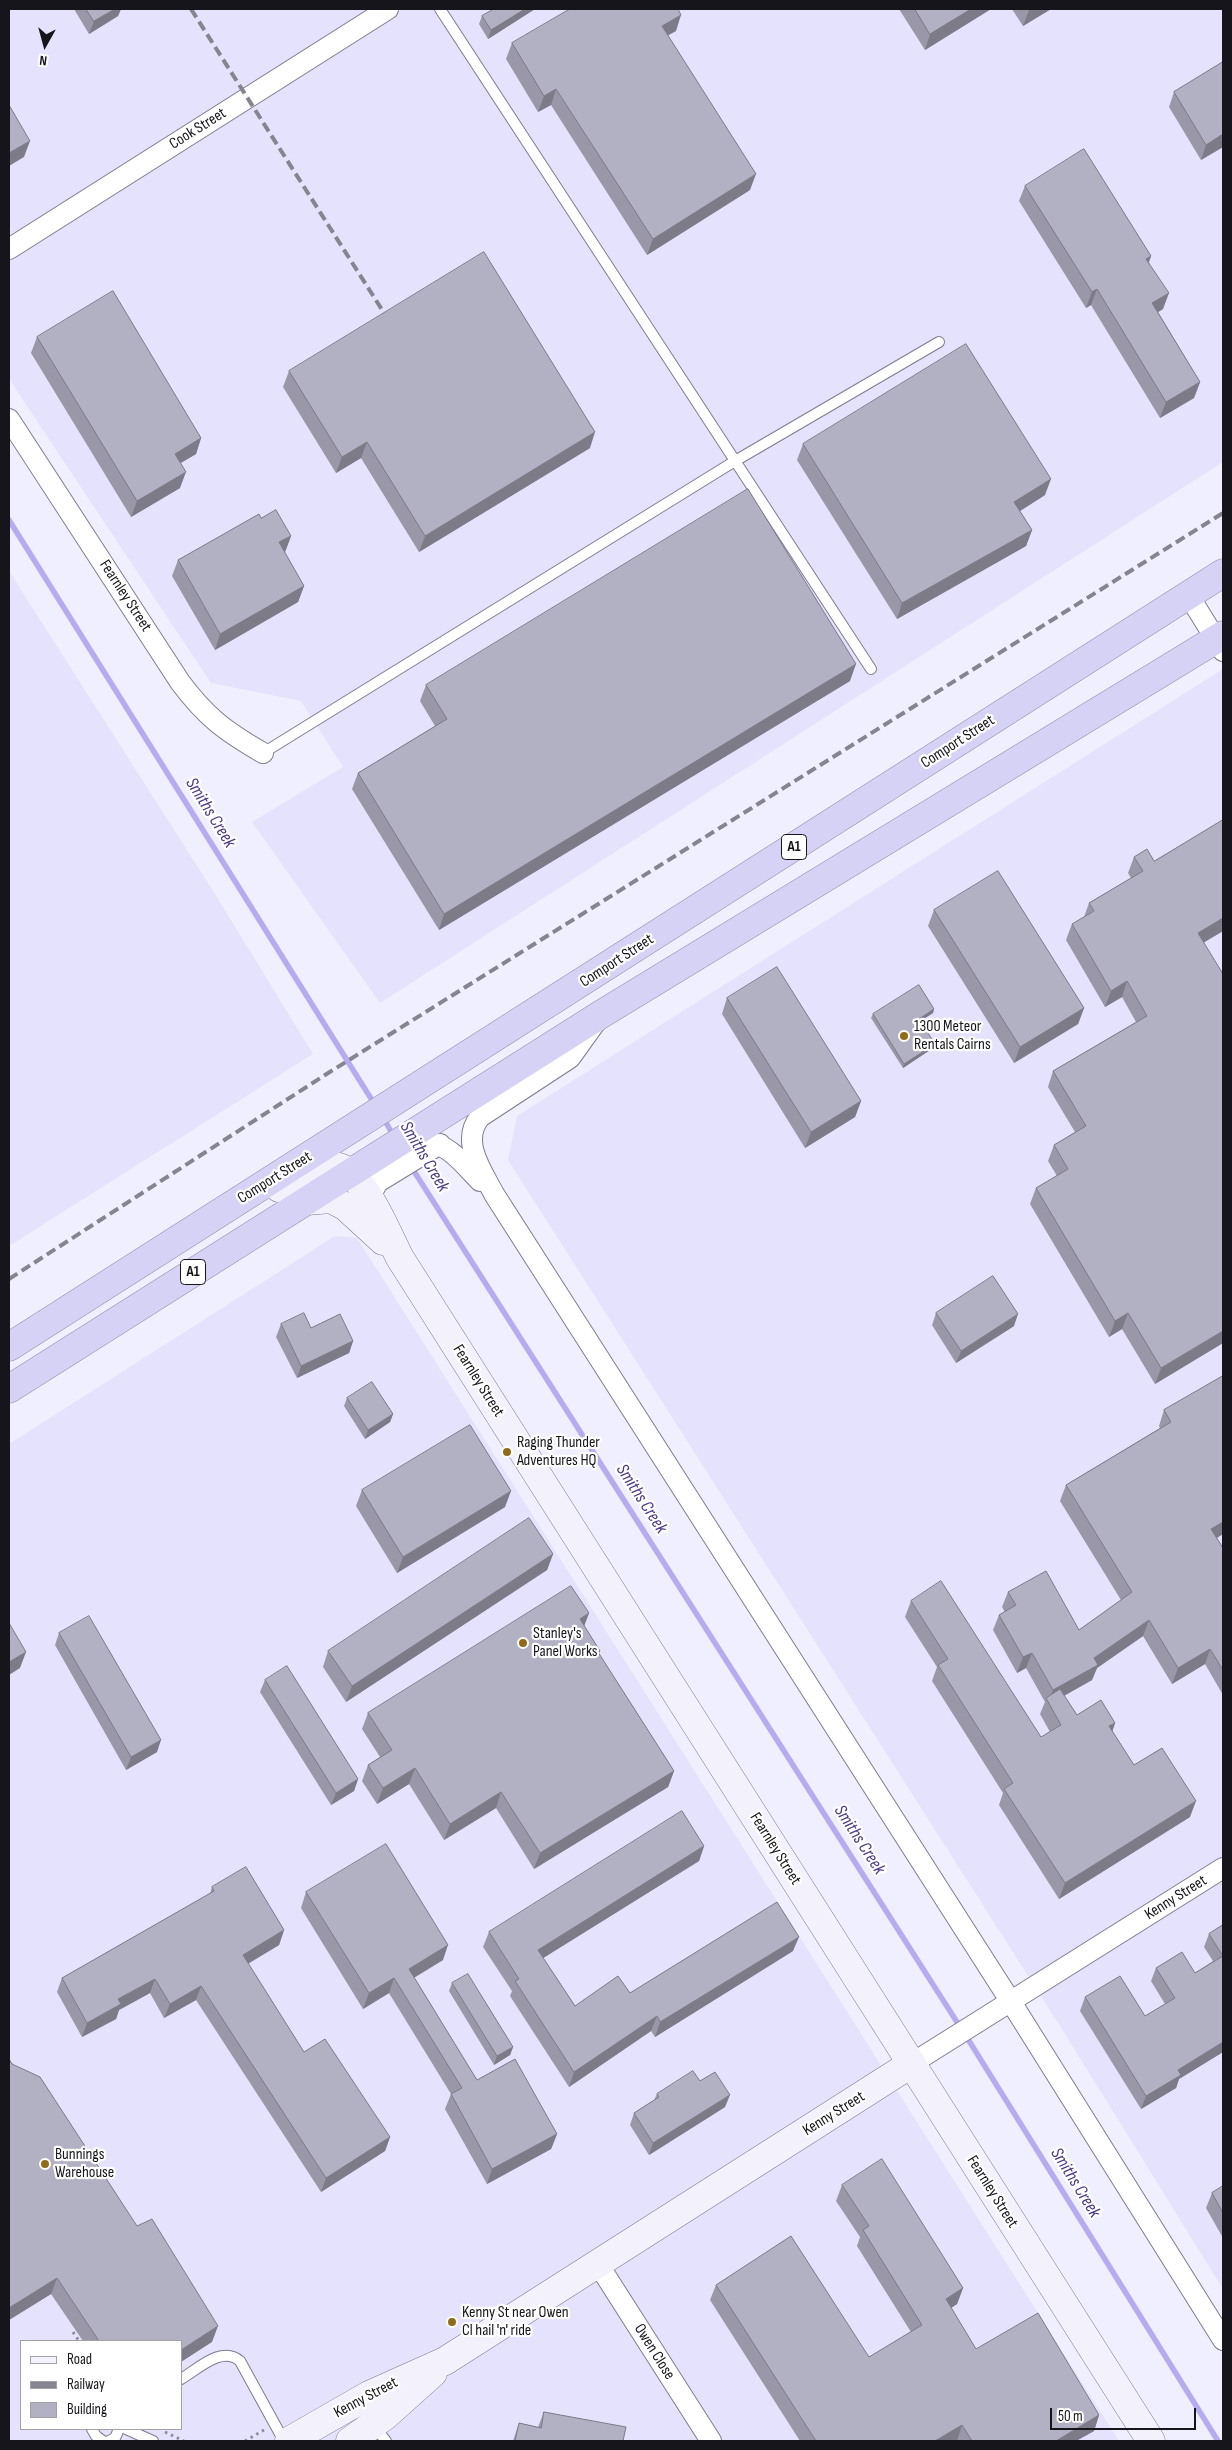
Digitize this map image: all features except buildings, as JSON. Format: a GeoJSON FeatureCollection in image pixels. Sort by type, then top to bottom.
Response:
{"type":"FeatureCollection","features":[{"type":"Feature","properties":{"kind":"highway","name":"Comport Street"},"geometry":{"type":"LineString","coordinates":[[9,1347],[148,1256],[356,1128],[1223,573]]}},
{"type":"Feature","properties":{"kind":"highway","name":"A1"},"geometry":{"type":"LineString","coordinates":[[9,1389],[378,1156],[425,1138],[600,1015],[1221,642]]}},
{"type":"Feature","properties":{"kind":"street","name":"Cook Street"},"geometry":{"type":"LineString","coordinates":[[9,249],[388,9]]}},
{"type":"Feature","properties":{"kind":"street","name":"Fearnley Street"},"geometry":{"type":"LineString","coordinates":[[9,419],[180,682],[200,709],[220,727],[263,752]]}},
{"type":"Feature","properties":{"kind":"street"},"geometry":{"type":"LineString","coordinates":[[1189,596],[1221,642]]}},
{"type":"Feature","properties":{"kind":"street"},"geometry":{"type":"LineString","coordinates":[[600,1015],[570,1058],[480,1117],[472,1130],[473,1151],[494,1194],[1011,2002],[1223,2340]]}},
{"type":"Feature","properties":{"kind":"street"},"geometry":{"type":"LineString","coordinates":[[370,1196],[378,1182],[425,1138],[447,1148],[494,1194]]}},
{"type":"Feature","properties":{"kind":"street"},"geometry":{"type":"LineString","coordinates":[[148,1256],[194,1243],[308,1171],[334,1166],[351,1173]]}},
{"type":"Feature","properties":{"kind":"street","name":"Fearnley Street"},"geometry":{"type":"LineString","coordinates":[[351,1173],[370,1196],[400,1258],[1151,2441]]}},
{"type":"Feature","properties":{"kind":"street","name":"Fearnley Street"},"geometry":{"type":"LineString","coordinates":[[306,1201],[331,1199],[346,1207],[400,1258]]}},
{"type":"Feature","properties":{"kind":"street","name":"Kenny Street"},"geometry":{"type":"LineString","coordinates":[[282,2432],[445,2361],[1223,1868]]}},
{"type":"Feature","properties":{"kind":"street","name":"Owen Close"},"geometry":{"type":"LineString","coordinates":[[598,2264],[711,2441]]}},
{"type":"Feature","properties":{"kind":"street","name":"Kenny Street"},"geometry":{"type":"LineString","coordinates":[[350,2441],[380,2433],[445,2361]]}},
{"type":"Feature","properties":{"kind":"lane"},"geometry":{"type":"LineString","coordinates":[[440,9],[871,669]]}},
{"type":"Feature","properties":{"kind":"lane"},"geometry":{"type":"LineString","coordinates":[[263,752],[735,461],[939,342]]}},
{"type":"Feature","properties":{"kind":"lane"},"geometry":{"type":"LineString","coordinates":[[182,2378],[222,2355],[234,2356],[240,2361],[282,2432],[284,2441]]}},
{"type":"Feature","properties":{"kind":"lane"},"geometry":{"type":"LineString","coordinates":[[93,2430],[106,2441],[118,2435],[119,2430]]}},
{"type":"Feature","properties":{"kind":"lane"},"geometry":{"type":"LineString","coordinates":[[129,2430],[153,2441]]}},
{"type":"Feature","properties":{"kind":"path"},"geometry":{"type":"LineString","coordinates":[[73,2332],[78,2340]]}},
{"type":"Feature","properties":{"kind":"path"},"geometry":{"type":"LineString","coordinates":[[160,2430],[184,2441]]}},
{"type":"Feature","properties":{"kind":"path"},"geometry":{"type":"LineString","coordinates":[[245,2441],[282,2432]]}},
{"type":"Feature","properties":{"kind":"shaded area"},"geometry":{"type":"Polygon","coordinates":[[[9,9],[1223,9],[1223,462],[380,1003],[252,822],[343,767],[301,701],[211,683],[9,379],[9,9]]]}},
{"type":"Feature","properties":{"kind":"shaded area"},"geometry":{"type":"Polygon","coordinates":[[[9,571],[215,894],[313,1054],[9,1246],[9,571]]]}},
{"type":"Feature","properties":{"kind":"shaded area"},"geometry":{"type":"Polygon","coordinates":[[[1223,669],[1223,2289],[1060,2026],[508,1160],[517,1116],[1223,669]]]}},
{"type":"Feature","properties":{"kind":"shaded area"},"geometry":{"type":"Polygon","coordinates":[[[335,1236],[357,1238],[1119,2441],[9,2441],[9,1444],[335,1236]]]}},
{"type":"Feature","properties":{"kind":"waterway","name":"Smiths Creek"},"geometry":{"type":"LineString","coordinates":[[9,520],[375,1105]]}},
{"type":"Feature","properties":{"kind":"waterway","name":"Smiths Creek"},"geometry":{"type":"LineString","coordinates":[[383,1117],[394,1137]]}},
{"type":"Feature","properties":{"kind":"waterway","name":"Smiths Creek"},"geometry":{"type":"LineString","coordinates":[[410,1165],[971,2044],[1218,2441]]}},
{"type":"Feature","properties":{"kind":"railway"},"geometry":{"type":"LineString","coordinates":[[191,9],[386,316]]}},
{"type":"Feature","properties":{"kind":"railway"},"geometry":{"type":"LineString","coordinates":[[9,1279],[325,1075],[1223,513]]}},
{"type":"Feature","properties":{"kind":"place","name":"1300 Meteor Rentals Cairns"},"geometry":{"type":"Point","coordinates":[904,1036]}},
{"type":"Feature","properties":{"kind":"place","name":"Raging Thunder Adventures HQ"},"geometry":{"type":"Point","coordinates":[507,1452]}},
{"type":"Feature","properties":{"kind":"place","name":"Stanley's Panel Works"},"geometry":{"type":"Point","coordinates":[523,1643]}},
{"type":"Feature","properties":{"kind":"place","name":"Bunnings Warehouse"},"geometry":{"type":"Point","coordinates":[45,2164]}},
{"type":"Feature","properties":{"kind":"place","name":"Kenny St near Owen Cl hail 'n' ride"},"geometry":{"type":"Point","coordinates":[452,2322]}}]}
